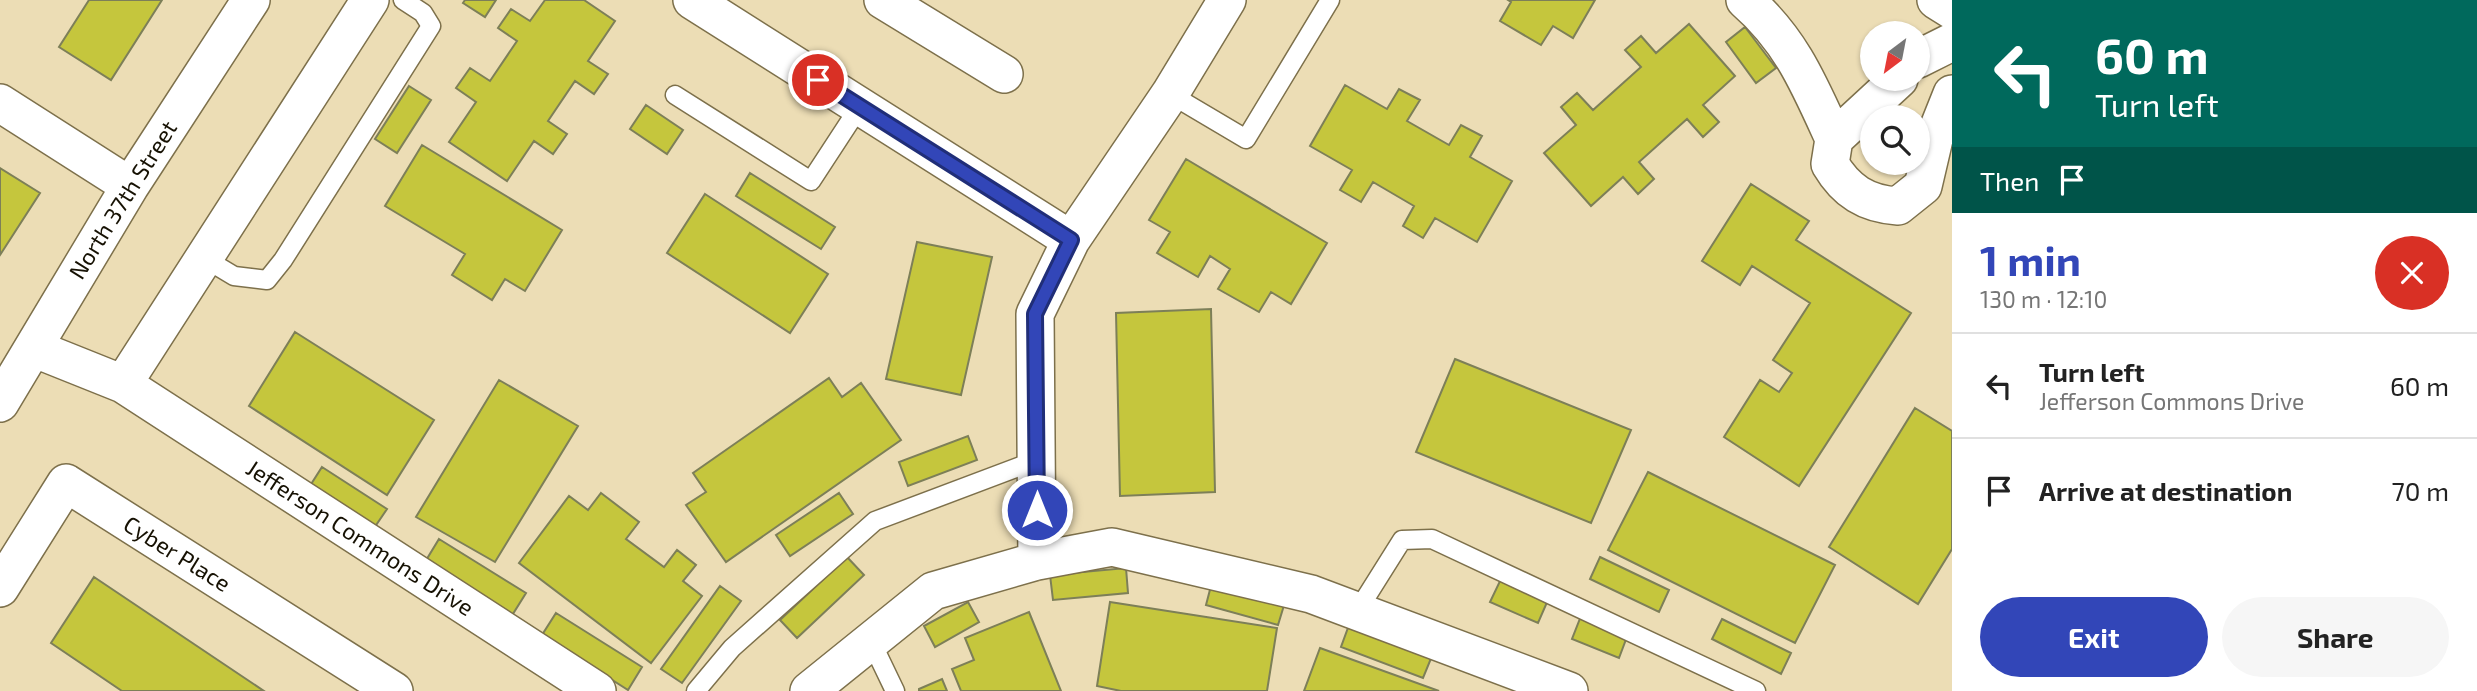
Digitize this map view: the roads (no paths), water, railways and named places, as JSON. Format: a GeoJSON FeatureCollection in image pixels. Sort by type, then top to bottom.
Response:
{"type":"FeatureCollection","features":[{"type":"Feature","properties":{"kind":"street","name":"North 37th Street"},"geometry":{"type":"LineString","coordinates":[[0,402],[130,186],[251,0]]}},
{"type":"Feature","properties":{"kind":"street"},"geometry":{"type":"LineString","coordinates":[[123,384],[370,0]]}},
{"type":"Feature","properties":{"kind":"street"},"geometry":{"type":"LineString","coordinates":[[692,0],[1071,240]]}},
{"type":"Feature","properties":{"kind":"street"},"geometry":{"type":"LineString","coordinates":[[883,0],[1004,74]]}},
{"type":"Feature","properties":{"kind":"street"},"geometry":{"type":"LineString","coordinates":[[1037,561],[1035,314],[1071,240],[1170,94],[1227,0]]}},
{"type":"Feature","properties":{"kind":"street"},"geometry":{"type":"LineString","coordinates":[[1745,0],[1770,22],[1785,40],[1805,75],[1834,139],[1830,164],[1842,183],[1876,204],[1898,206],[1937,188],[1934,139],[1952,94]]}},
{"type":"Feature","properties":{"kind":"street"},"geometry":{"type":"LineString","coordinates":[[1936,0],[1952,10]]}},
{"type":"Feature","properties":{"kind":"street"},"geometry":{"type":"LineString","coordinates":[[1930,53],[1952,42]]}},
{"type":"Feature","properties":{"kind":"street"},"geometry":{"type":"LineString","coordinates":[[1834,139],[1886,91]]}},
{"type":"Feature","properties":{"kind":"street"},"geometry":{"type":"LineString","coordinates":[[0,103],[130,186]]}},
{"type":"Feature","properties":{"kind":"street","name":"Jefferson Commons Drive"},"geometry":{"type":"LineString","coordinates":[[33,348],[123,384],[597,691]]}},
{"type":"Feature","properties":{"kind":"street","name":"Cyber Place"},"geometry":{"type":"LineString","coordinates":[[0,587],[66,483],[394,691]]}},
{"type":"Feature","properties":{"kind":"street"},"geometry":{"type":"LineString","coordinates":[[809,691],[933,591],[1037,561],[1112,547],[1311,594],[1569,691]]}},
{"type":"Feature","properties":{"kind":"lane"},"geometry":{"type":"LineString","coordinates":[[204,258],[234,276],[267,280],[284,260],[431,26],[422,13],[403,0]]}},
{"type":"Feature","properties":{"kind":"lane"},"geometry":{"type":"LineString","coordinates":[[1170,94],[1246,139],[1331,0]]}},
{"type":"Feature","properties":{"kind":"lane"},"geometry":{"type":"LineString","coordinates":[[675,95],[811,181],[860,106]]}},
{"type":"Feature","properties":{"kind":"lane"},"geometry":{"type":"LineString","coordinates":[[696,691],[732,648],[875,520],[1037,460]]}},
{"type":"Feature","properties":{"kind":"lane"},"geometry":{"type":"LineString","coordinates":[[1358,611],[1402,540],[1432,539],[1756,691]]}},
{"type":"Feature","properties":{"kind":"lane"},"geometry":{"type":"LineString","coordinates":[[871,641],[895,691]]}}]}
